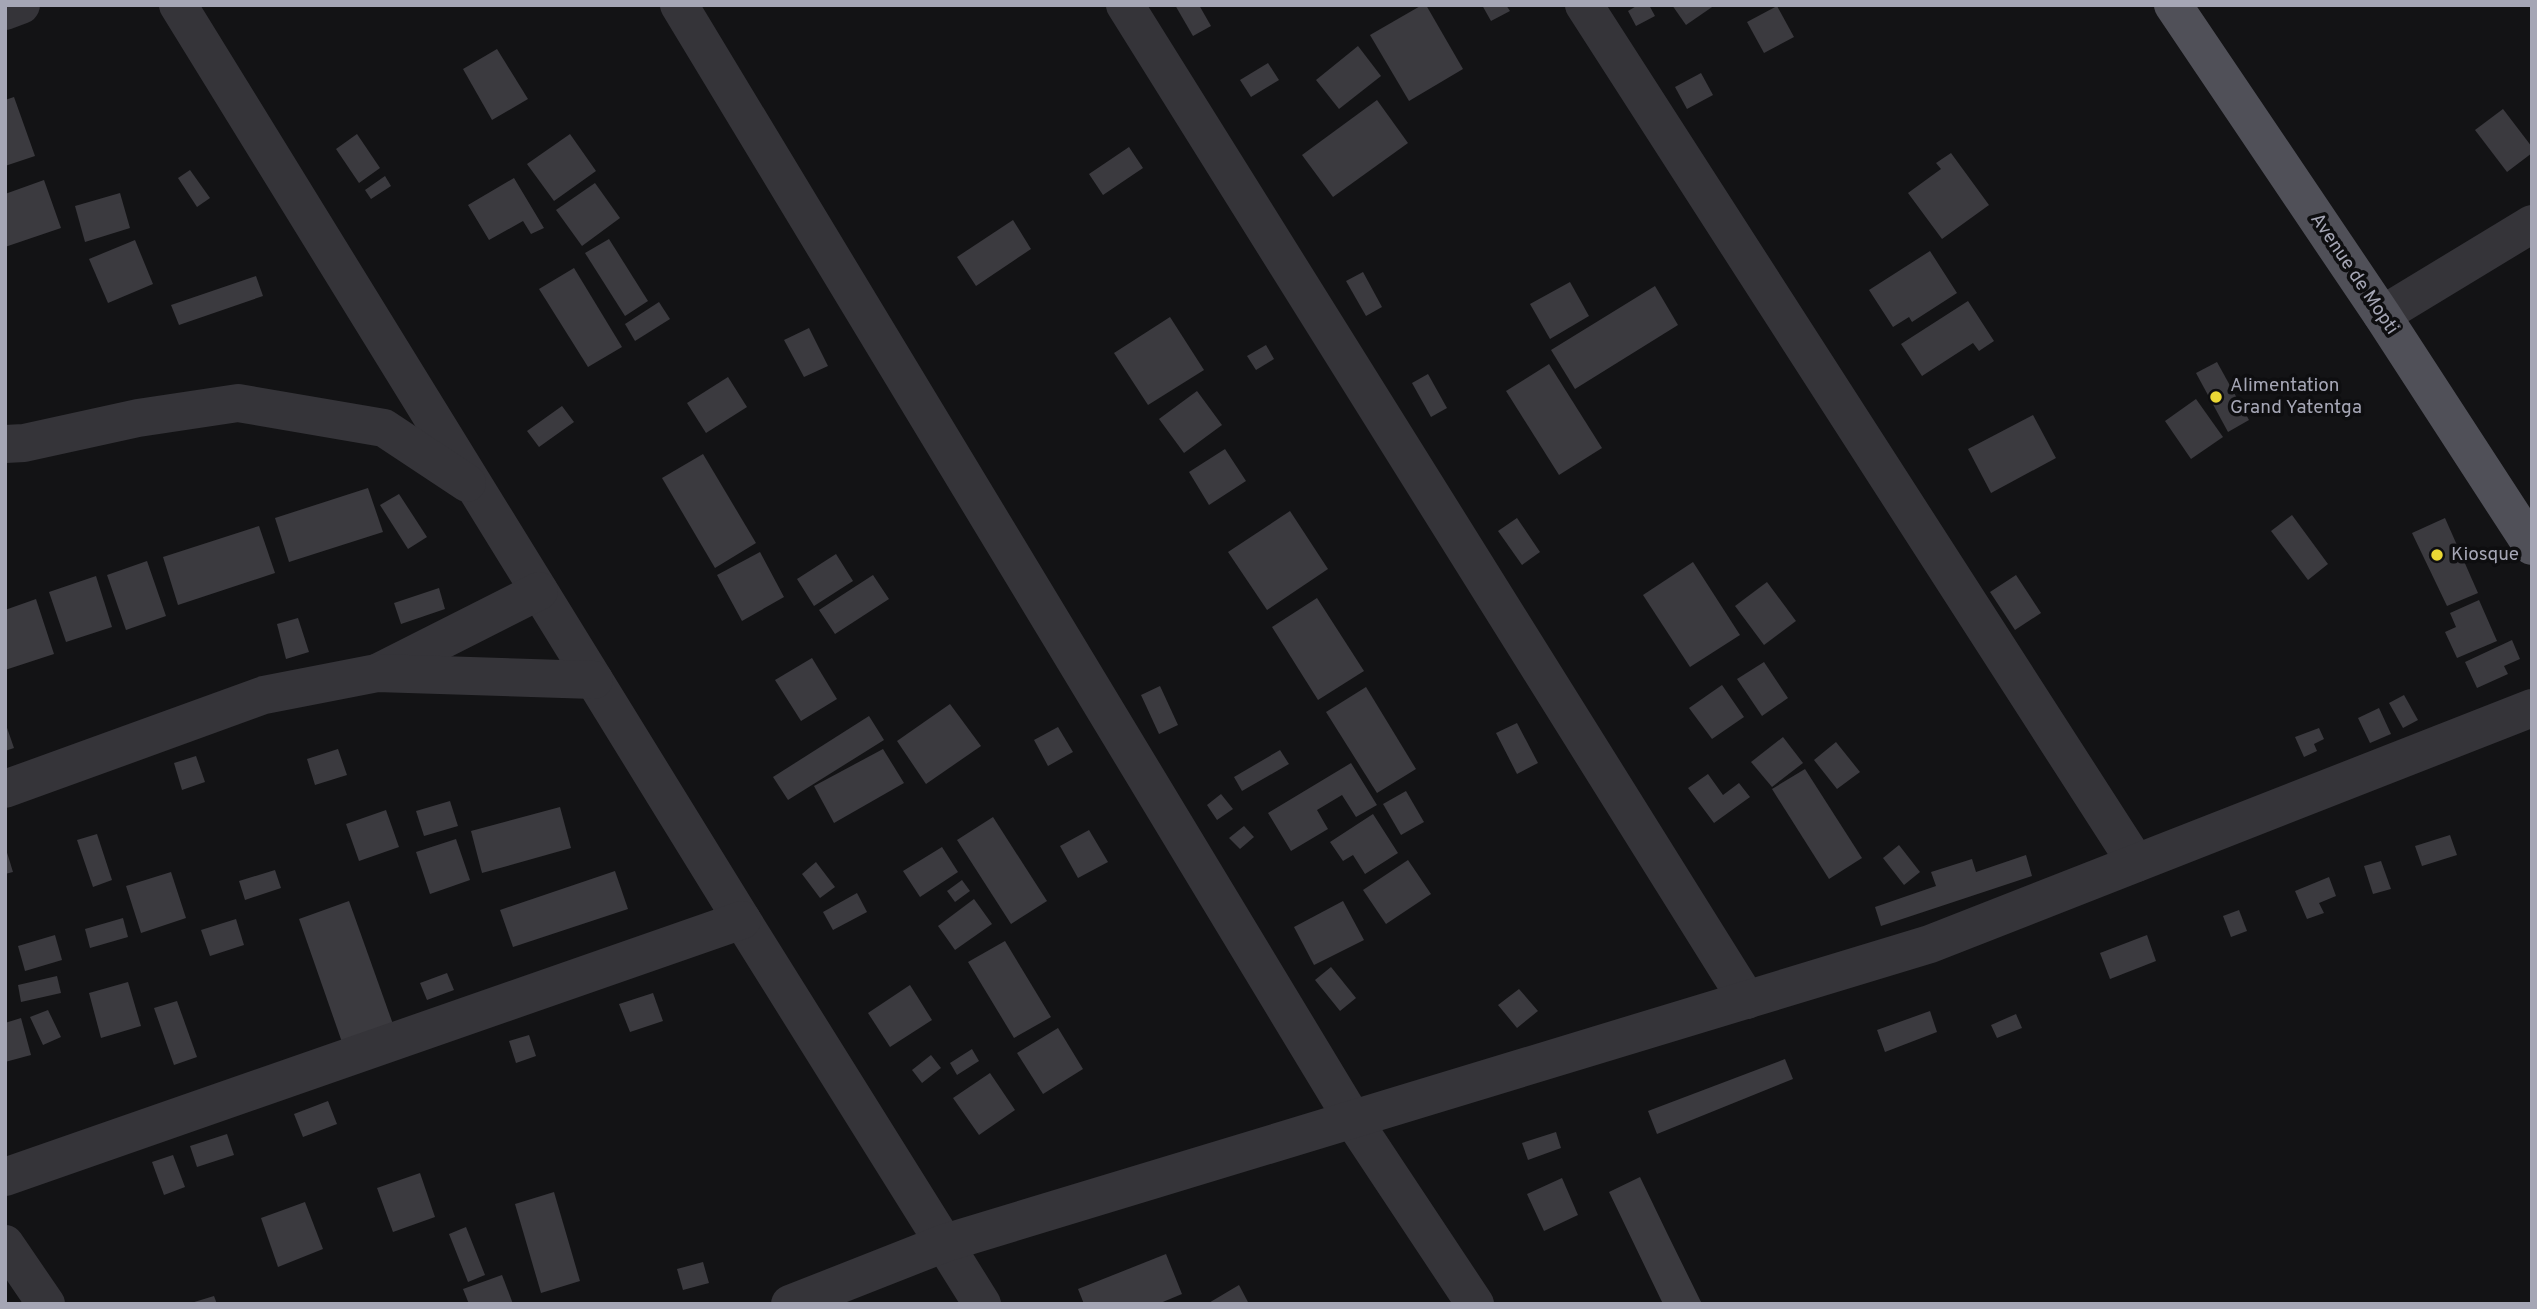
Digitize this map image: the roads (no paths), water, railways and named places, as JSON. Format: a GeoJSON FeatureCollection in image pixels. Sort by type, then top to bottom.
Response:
{"type":"FeatureCollection","features":[{"type":"Feature","properties":{"kind":"main road","name":"Avenue de Mopti"},"geometry":{"type":"LineString","coordinates":[[2173,5],[2382,315],[2532,546]]}},
{"type":"Feature","properties":{"kind":"street"},"geometry":{"type":"LineString","coordinates":[[5,10],[21,5]]}},
{"type":"Feature","properties":{"kind":"street"},"geometry":{"type":"LineString","coordinates":[[178,5],[982,1304]]}},
{"type":"Feature","properties":{"kind":"street"},"geometry":{"type":"LineString","coordinates":[[679,5],[1353,1120],[1475,1304]]}},
{"type":"Feature","properties":{"kind":"street"},"geometry":{"type":"LineString","coordinates":[[1125,5],[1746,1000]]}},
{"type":"Feature","properties":{"kind":"street"},"geometry":{"type":"LineString","coordinates":[[1584,5],[2136,863]]}},
{"type":"Feature","properties":{"kind":"street"},"geometry":{"type":"LineString","coordinates":[[2382,315],[2532,224]]}},
{"type":"Feature","properties":{"kind":"street"},"geometry":{"type":"LineString","coordinates":[[5,444],[23,443],[138,418],[238,403],[384,428],[477,490]]}},
{"type":"Feature","properties":{"kind":"street"},"geometry":{"type":"LineString","coordinates":[[377,673],[539,591]]}},
{"type":"Feature","properties":{"kind":"street"},"geometry":{"type":"LineString","coordinates":[[5,789],[264,695],[377,673],[594,680]]}},
{"type":"Feature","properties":{"kind":"street"},"geometry":{"type":"LineString","coordinates":[[790,1304],[944,1243],[1930,944],[2532,708]]}},
{"type":"Feature","properties":{"kind":"street"},"geometry":{"type":"LineString","coordinates":[[5,1177],[742,920]]}},
{"type":"Feature","properties":{"kind":"street"},"geometry":{"type":"LineString","coordinates":[[5,1244],[46,1304]]}},
{"type":"Feature","properties":{"kind":"place","name":"Alimentation Grand Yatentga"},"geometry":{"type":"Point","coordinates":[2216,397]}},
{"type":"Feature","properties":{"kind":"place","name":"Kiosque"},"geometry":{"type":"Point","coordinates":[2437,555]}}]}
